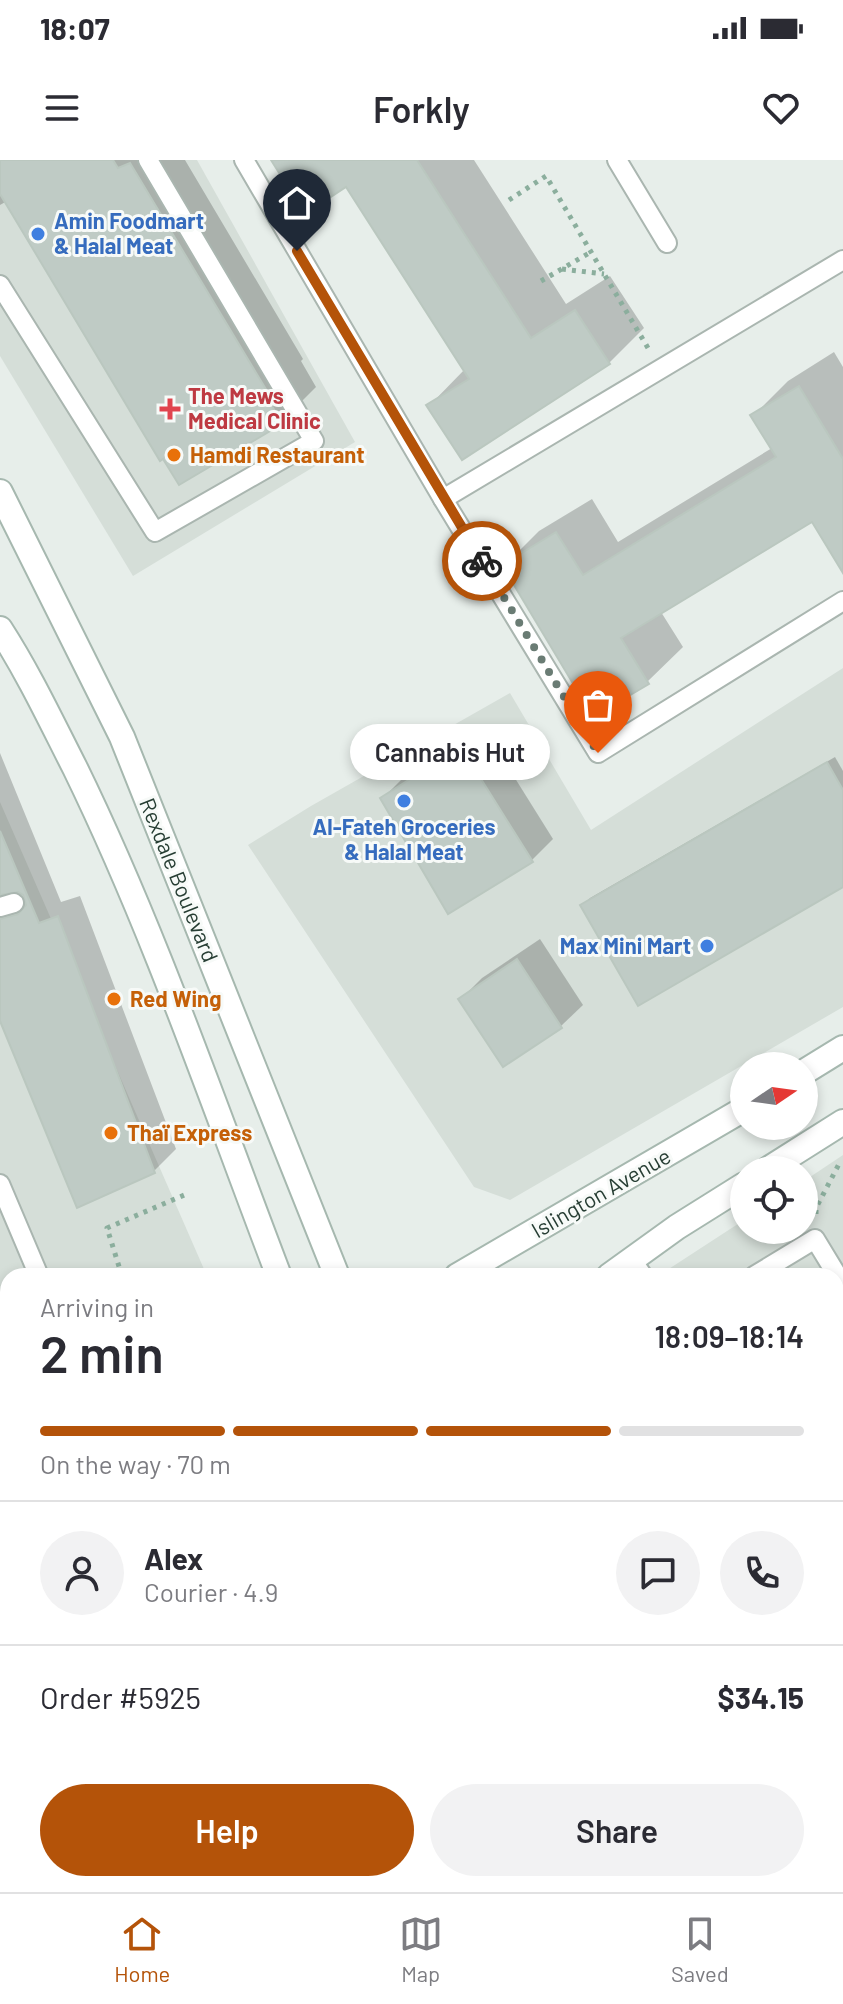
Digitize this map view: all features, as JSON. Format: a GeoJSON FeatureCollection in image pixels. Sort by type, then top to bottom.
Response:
{"type":"FeatureCollection","features":[{"type":"Feature","properties":{"kind":"main road","name":"Rexdale Boulevard"},"geometry":{"type":"LineString","coordinates":[[0,492],[122,737],[334,1268]]}},
{"type":"Feature","properties":{"kind":"main road"},"geometry":{"type":"LineString","coordinates":[[0,629],[27,671],[105,830],[161,963],[276,1268]]}},
{"type":"Feature","properties":{"kind":"main road"},"geometry":{"type":"LineString","coordinates":[[818,1063],[843,1048]]}},
{"type":"Feature","properties":{"kind":"main road","name":"Islington Avenue"},"geometry":{"type":"LineString","coordinates":[[471,1268],[730,1117]]}},
{"type":"Feature","properties":{"kind":"main road"},"geometry":{"type":"LineString","coordinates":[[789,1156],[843,1122]]}},
{"type":"Feature","properties":{"kind":"main road"},"geometry":{"type":"LineString","coordinates":[[637,1268],[730,1196]]}},
{"type":"Feature","properties":{"kind":"lane"},"geometry":{"type":"LineString","coordinates":[[0,285],[155,532],[314,441],[148,160]]}},
{"type":"Feature","properties":{"kind":"lane"},"geometry":{"type":"LineString","coordinates":[[244,160],[443,499],[598,753],[843,601]]}},
{"type":"Feature","properties":{"kind":"lane"},"geometry":{"type":"LineString","coordinates":[[617,160],[667,243]]}},
{"type":"Feature","properties":{"kind":"lane"},"geometry":{"type":"LineString","coordinates":[[443,499],[843,260]]}},
{"type":"Feature","properties":{"kind":"lane"},"geometry":{"type":"LineString","coordinates":[[0,1184],[36,1268]]}},
{"type":"Feature","properties":{"kind":"lane"},"geometry":{"type":"LineString","coordinates":[[767,1268],[807,1244]]}},
{"type":"Feature","properties":{"kind":"lane"},"geometry":{"type":"LineString","coordinates":[[818,1244],[833,1268]]}},
{"type":"Feature","properties":{"kind":"path"},"geometry":{"type":"LineString","coordinates":[[509,200],[546,176],[661,369]]}},
{"type":"Feature","properties":{"kind":"path"},"geometry":{"type":"LineString","coordinates":[[541,281],[591,252]]}},
{"type":"Feature","properties":{"kind":"path"},"geometry":{"type":"LineString","coordinates":[[561,269],[604,274]]}},
{"type":"Feature","properties":{"kind":"path"},"geometry":{"type":"LineString","coordinates":[[818,1204],[839,1164]]}},
{"type":"Feature","properties":{"kind":"path"},"geometry":{"type":"LineString","coordinates":[[120,1268],[107,1228],[189,1193]]}},
{"type":"Feature","properties":{"kind":"shaded area"},"geometry":{"type":"Polygon","coordinates":[[[0,160],[197,160],[355,442],[133,576],[0,356],[0,160]]]}},
{"type":"Feature","properties":{"kind":"shaded area"},"geometry":{"type":"Polygon","coordinates":[[[843,668],[843,1007],[765,1052],[730,1052],[730,1072],[510,1200],[474,1187],[248,845],[510,693],[591,830],[843,668]]]}},
{"type":"Feature","properties":{"kind":"shaded area"},"geometry":{"type":"Polygon","coordinates":[[[0,802],[204,1268],[0,1268],[0,802]]]}},
{"type":"Feature","properties":{"kind":"shaded area"},"geometry":{"type":"Polygon","coordinates":[[[843,1155],[843,1268],[670,1268],[730,1229],[730,1244],[818,1244],[818,1172],[843,1155]]]}},
{"type":"Feature","properties":{"kind":"building"},"geometry":{"type":"Polygon","coordinates":[[[0,160],[113,160],[118,168],[130,163],[270,396],[267,397],[282,424],[179,485],[163,459],[160,461],[0,194],[0,160]]]}},
{"type":"Feature","properties":{"kind":"building"},"geometry":{"type":"Polygon","coordinates":[[[271,160],[417,160],[531,338],[575,310],[610,364],[462,460],[426,405],[469,379],[346,187],[305,214],[271,160]]]}},
{"type":"Feature","properties":{"kind":"building"},"geometry":{"type":"Polygon","coordinates":[[[799,386],[843,459],[843,573],[812,522],[621,638],[649,684],[593,717],[502,565],[556,532],[583,575],[776,457],[750,415],[799,386]]]}},
{"type":"Feature","properties":{"kind":"building"},"geometry":{"type":"Polygon","coordinates":[[[461,747],[533,862],[448,914],[380,798],[461,747]]]}},
{"type":"Feature","properties":{"kind":"building"},"geometry":{"type":"Polygon","coordinates":[[[827,762],[843,790],[843,887],[638,1006],[580,905],[827,762]]]}},
{"type":"Feature","properties":{"kind":"building"},"geometry":{"type":"Polygon","coordinates":[[[0,831],[39,923],[58,916],[155,1173],[77,1208],[0,1021],[0,919],[18,914],[26,905],[23,895],[18,892],[0,895],[0,831]]]}},
{"type":"Feature","properties":{"kind":"building"},"geometry":{"type":"Polygon","coordinates":[[[517,959],[562,1028],[503,1067],[458,999],[517,959]]]}},
{"type":"Feature","properties":{"kind":"way so far"},"geometry":{"type":"LineString","coordinates":[[482,561],[598,753]]}},
{"type":"Feature","properties":{"kind":"place","name":"Amin Foodmart & Halal Meat"},"geometry":{"type":"Point","coordinates":[38,234]}},
{"type":"Feature","properties":{"kind":"place","name":"The Mews Medical Clinic"},"geometry":{"type":"Point","coordinates":[170,409]}},
{"type":"Feature","properties":{"kind":"place","name":"Hamdi Restaurant"},"geometry":{"type":"Point","coordinates":[174,455]}},
{"type":"Feature","properties":{"kind":"place","name":"Cannabis Hut"},"geometry":{"type":"Point","coordinates":[598,753]}},
{"type":"Feature","properties":{"kind":"place","name":"Al-Fateh Groceries & Halal Meat"},"geometry":{"type":"Point","coordinates":[404,801]}},
{"type":"Feature","properties":{"kind":"place","name":"Max Mini Mart"},"geometry":{"type":"Point","coordinates":[707,946]}},
{"type":"Feature","properties":{"kind":"place","name":"Red Wing"},"geometry":{"type":"Point","coordinates":[114,999]}},
{"type":"Feature","properties":{"kind":"place","name":"Thaï Express"},"geometry":{"type":"Point","coordinates":[111,1133]}},
{"type":"Feature","properties":{"kind":"route"},"geometry":{"type":"LineString","coordinates":[[297,251],[482,561]]}}]}
